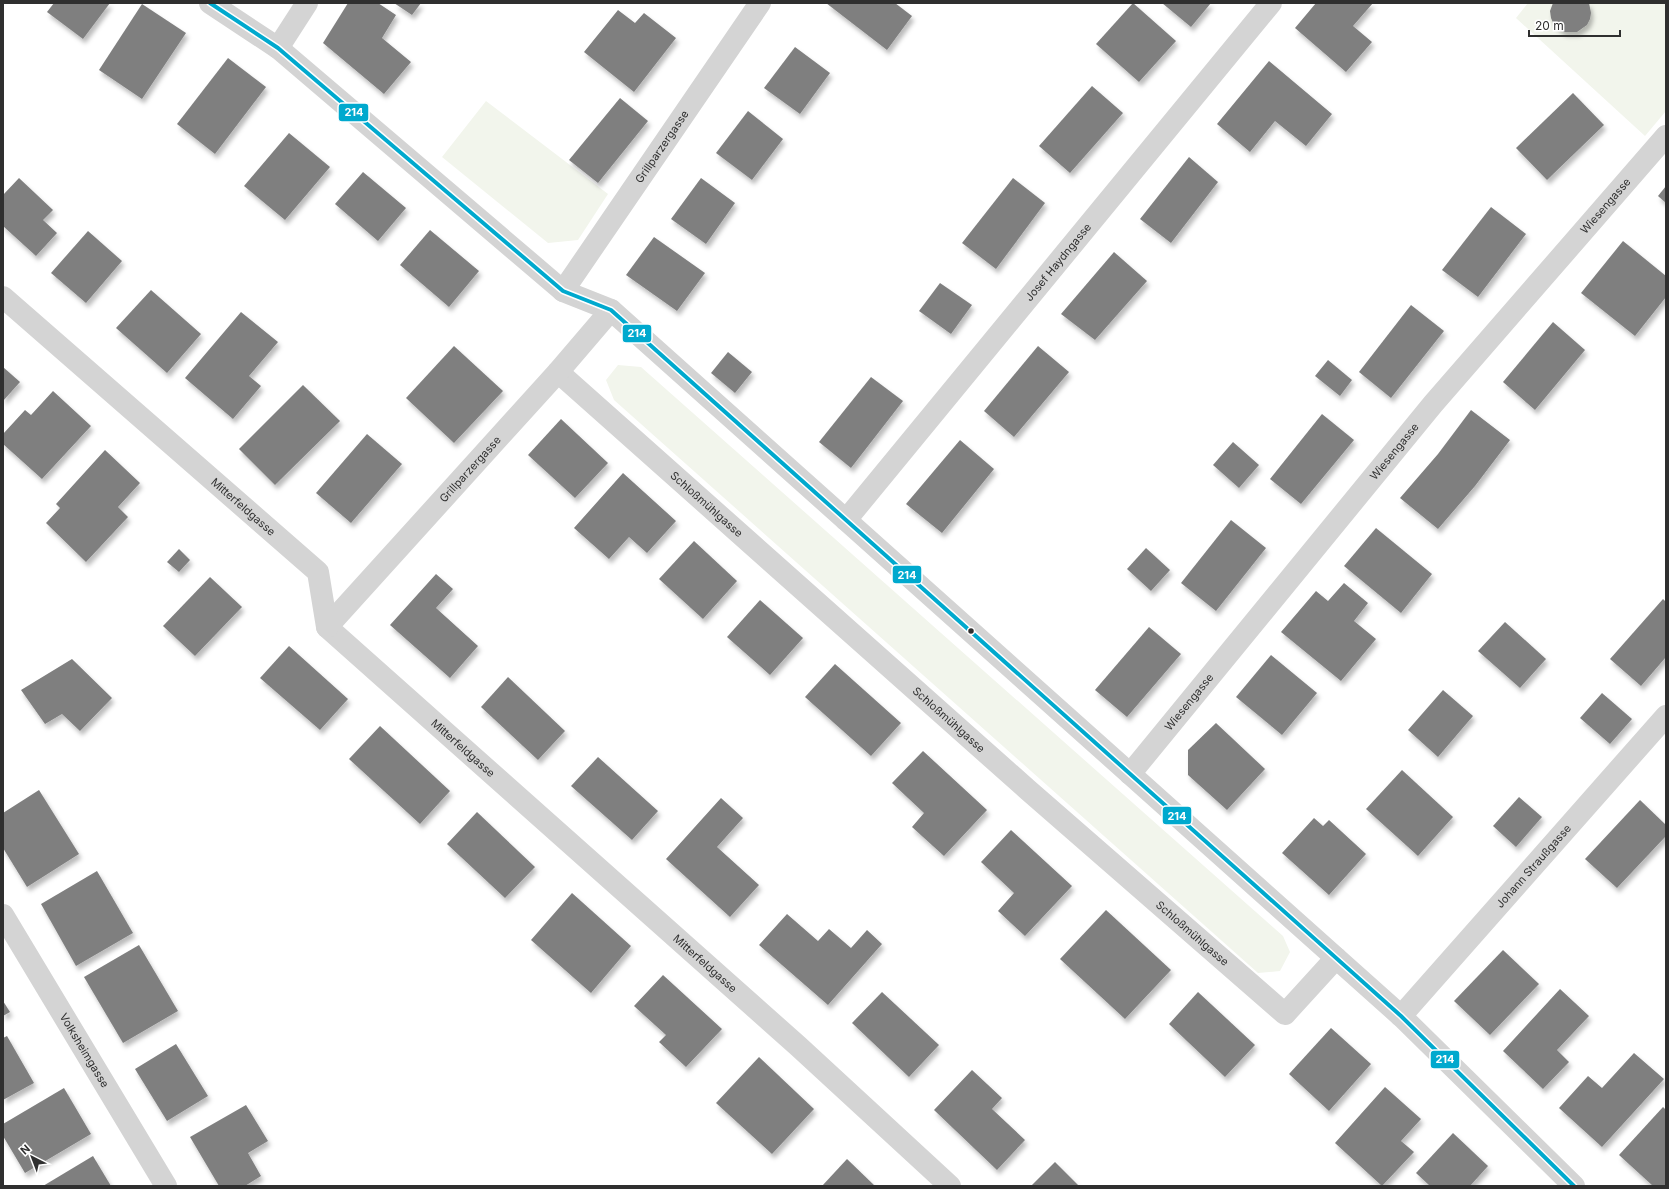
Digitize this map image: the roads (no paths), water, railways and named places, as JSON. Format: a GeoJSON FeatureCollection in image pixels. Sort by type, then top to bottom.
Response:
{"type":"FeatureCollection","features":[{"type":"Feature","properties":{"kind":"street"},"geometry":{"type":"LineString","coordinates":[[210,3],[278,48],[563,291],[611,310],[1401,1016],[1574,1186]]}},
{"type":"Feature","properties":{"kind":"street"},"geometry":{"type":"LineString","coordinates":[[278,48],[307,3]]}},
{"type":"Feature","properties":{"kind":"street","name":"Grillparzergasse"},"geometry":{"type":"LineString","coordinates":[[563,291],[760,3]]}},
{"type":"Feature","properties":{"kind":"street","name":"Josef Haydngasse"},"geometry":{"type":"LineString","coordinates":[[846,520],[1271,3]]}},
{"type":"Feature","properties":{"kind":"street","name":"Wiesengasse"},"geometry":{"type":"LineString","coordinates":[[1130,774],[1433,404],[1666,136]]}},
{"type":"Feature","properties":{"kind":"street","name":"Mitterfeldgasse"},"geometry":{"type":"LineString","coordinates":[[3,297],[318,572],[326,626],[792,1040],[950,1186]]}},
{"type":"Feature","properties":{"kind":"street","name":"Grillparzergasse"},"geometry":{"type":"LineString","coordinates":[[326,626],[558,372],[611,310]]}},
{"type":"Feature","properties":{"kind":"street","name":"Schloßmühlgasse"},"geometry":{"type":"LineString","coordinates":[[558,372],[1016,779],[1285,1014],[1336,958]]}},
{"type":"Feature","properties":{"kind":"street","name":"Johann Straußgasse"},"geometry":{"type":"LineString","coordinates":[[1401,1016],[1666,716]]}},
{"type":"Feature","properties":{"kind":"street","name":"Volksheimgasse"},"geometry":{"type":"LineString","coordinates":[[3,915],[166,1186]]}}]}
